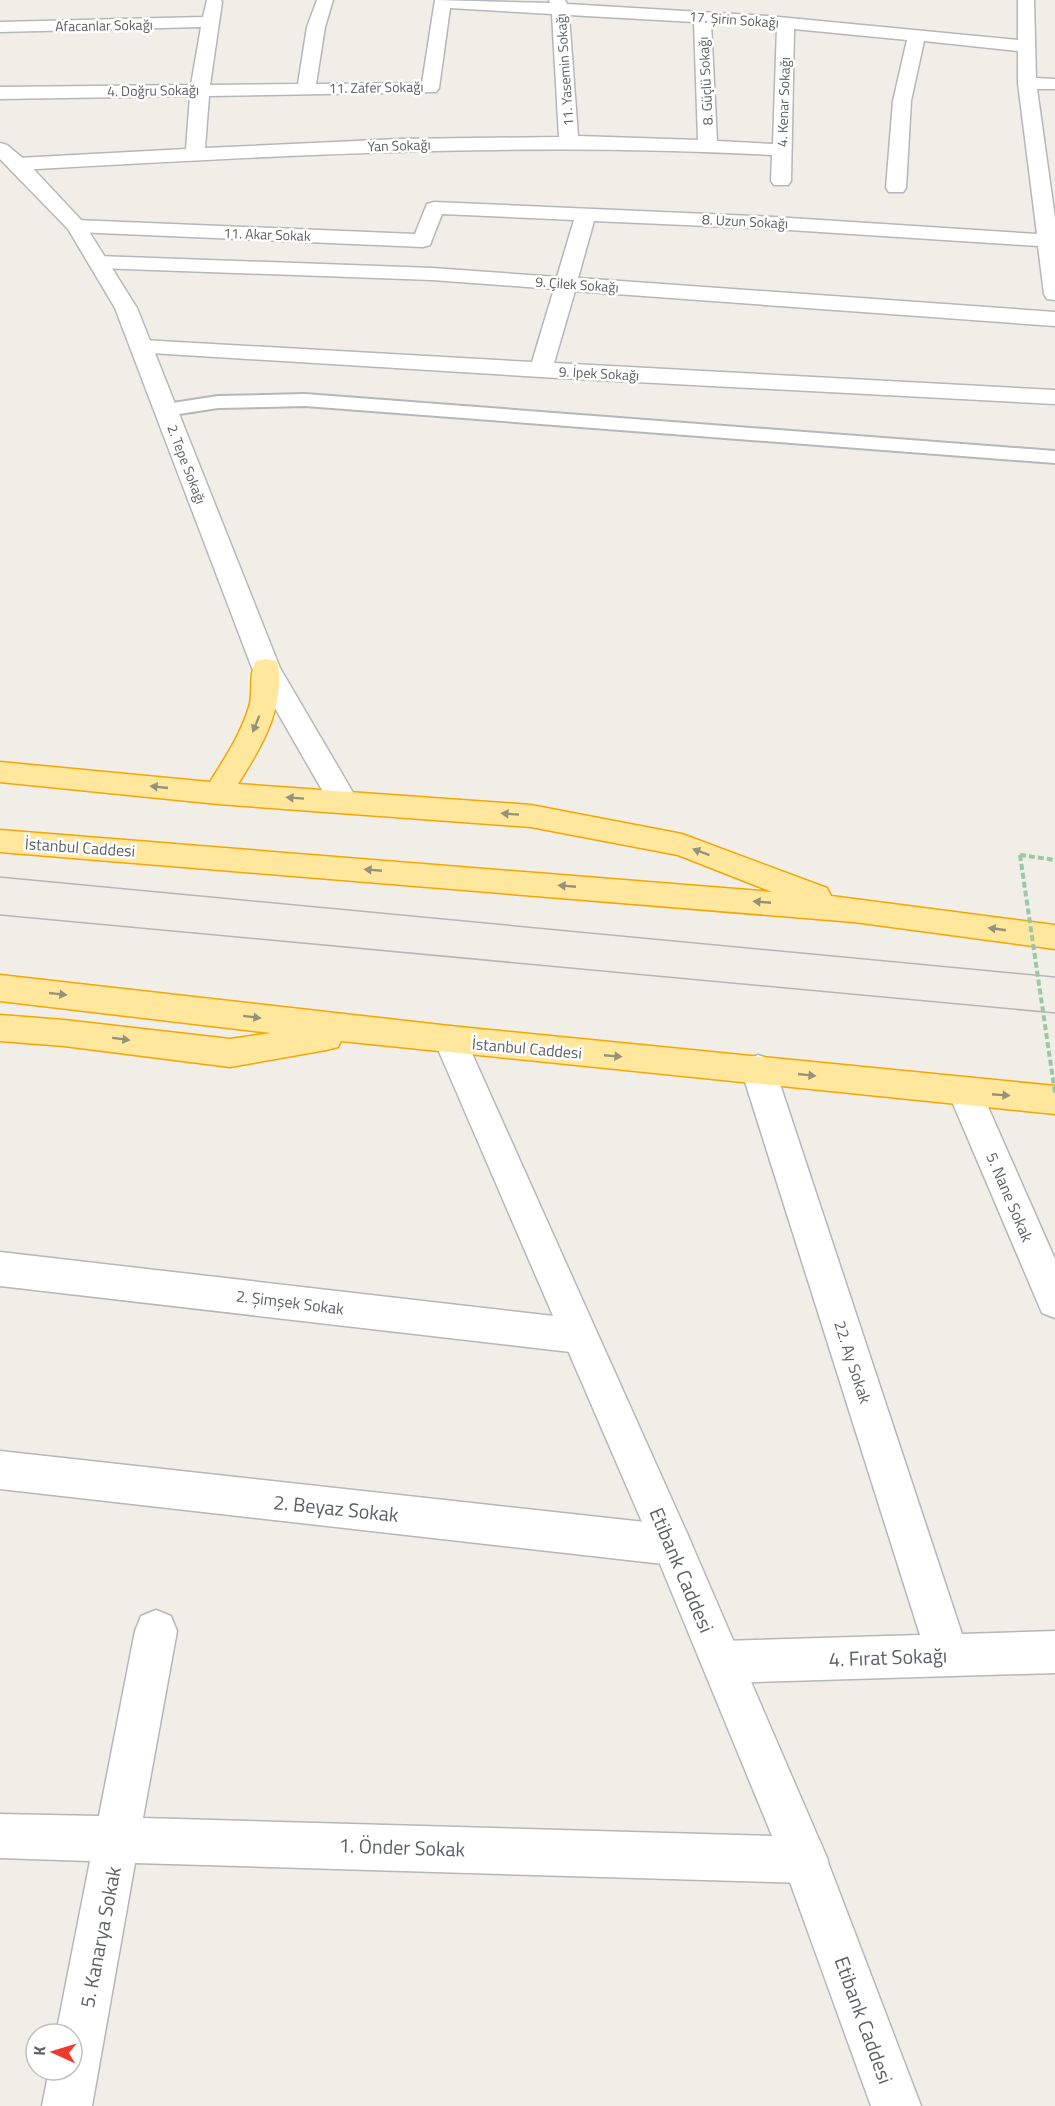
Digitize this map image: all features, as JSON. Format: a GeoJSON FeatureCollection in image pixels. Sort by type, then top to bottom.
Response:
{"type":"FeatureCollection","features":[{"type":"Feature","properties":{"kind":"highway"},"geometry":{"type":"LineString","coordinates":[[218,793],[249,743],[264,705],[266,668]]}},
{"type":"Feature","properties":{"kind":"highway"},"geometry":{"type":"LineString","coordinates":[[0,772],[218,793],[531,816],[682,845],[854,910]]}},
{"type":"Feature","properties":{"kind":"highway","name":"İstanbul Caddesi"},"geometry":{"type":"LineString","coordinates":[[0,841],[854,910],[1055,937]]}},
{"type":"Feature","properties":{"kind":"highway","name":"İstanbul Caddesi"},"geometry":{"type":"LineString","coordinates":[[0,988],[450,1040],[1055,1100]]}},
{"type":"Feature","properties":{"kind":"highway"},"geometry":{"type":"LineString","coordinates":[[0,1028],[64,1033],[230,1053],[364,1030]]}},
{"type":"Feature","properties":{"kind":"highway"},"geometry":{"type":"LineString","coordinates":[[0,1043],[64,1033]]}},
{"type":"Feature","properties":{"kind":"street"},"geometry":{"type":"LineString","coordinates":[[195,154],[209,22],[214,0]]}},
{"type":"Feature","properties":{"kind":"street"},"geometry":{"type":"LineString","coordinates":[[306,88],[316,27],[325,0]]}},
{"type":"Feature","properties":{"kind":"street","name":"4. Kenar Sokağı"},"geometry":{"type":"LineString","coordinates":[[770,0],[777,22],[781,181]]}},
{"type":"Feature","properties":{"kind":"street"},"geometry":{"type":"LineString","coordinates":[[1026,0],[1027,83],[1034,132],[1049,188],[1055,294]]}},
{"type":"Feature","properties":{"kind":"street","name":"11. Zafer Sokağı"},"geometry":{"type":"LineString","coordinates":[[306,88],[430,88],[443,1]]}},
{"type":"Feature","properties":{"kind":"street","name":"17. Şirin Sokağı"},"geometry":{"type":"LineString","coordinates":[[443,1],[629,6],[702,17],[1025,46]]}},
{"type":"Feature","properties":{"kind":"street","name":"11. Yasemin Sokağı"},"geometry":{"type":"LineString","coordinates":[[559,4],[569,141]]}},
{"type":"Feature","properties":{"kind":"street","name":"8. Güçlü Sokağı"},"geometry":{"type":"LineString","coordinates":[[702,17],[708,145]]}},
{"type":"Feature","properties":{"kind":"street","name":"Afacanlar Sokağı"},"geometry":{"type":"LineString","coordinates":[[0,27],[209,22]]}},
{"type":"Feature","properties":{"kind":"street"},"geometry":{"type":"LineString","coordinates":[[896,188],[902,101],[916,36]]}},
{"type":"Feature","properties":{"kind":"street"},"geometry":{"type":"LineString","coordinates":[[1027,83],[1055,84]]}},
{"type":"Feature","properties":{"kind":"street","name":"4. Doğru Sokağı"},"geometry":{"type":"LineString","coordinates":[[0,93],[306,88]]}},
{"type":"Feature","properties":{"kind":"street"},"geometry":{"type":"LineString","coordinates":[[1034,132],[1055,133]]}},
{"type":"Feature","properties":{"kind":"street","name":"Yan Sokağı"},"geometry":{"type":"LineString","coordinates":[[9,156],[195,154],[569,141],[708,145],[780,150]]}},
{"type":"Feature","properties":{"kind":"street","name":"2. Tepe Sokağı"},"geometry":{"type":"LineString","coordinates":[[9,156],[76,226],[126,308],[266,668],[342,801]]}},
{"type":"Feature","properties":{"kind":"street","name":"11. Akar Sokak"},"geometry":{"type":"LineString","coordinates":[[76,226],[423,241],[434,208]]}},
{"type":"Feature","properties":{"kind":"street","name":"8. Uzun Sokağı"},"geometry":{"type":"LineString","coordinates":[[434,208],[586,214],[1052,241]]}},
{"type":"Feature","properties":{"kind":"street"},"geometry":{"type":"LineString","coordinates":[[541,370],[586,214]]}},
{"type":"Feature","properties":{"kind":"street","name":"9. Çilek Sokağı"},"geometry":{"type":"LineString","coordinates":[[98,262],[432,273],[1055,319]]}},
{"type":"Feature","properties":{"kind":"street","name":"9. İpek Sokağı"},"geometry":{"type":"LineString","coordinates":[[142,347],[1055,397]]}},
{"type":"Feature","properties":{"kind":"street","name":"Etibank Caddesi"},"geometry":{"type":"LineString","coordinates":[[450,1040],[672,1545],[805,1860],[896,2106]]}},
{"type":"Feature","properties":{"kind":"street","name":"22. Ay Sokak"},"geometry":{"type":"LineString","coordinates":[[758,1069],[948,1656]]}},
{"type":"Feature","properties":{"kind":"street","name":"5. Nane Sokak"},"geometry":{"type":"LineString","coordinates":[[965,1092],[1055,1301]]}},
{"type":"Feature","properties":{"kind":"street","name":"2. Şimşek Sokak"},"geometry":{"type":"LineString","coordinates":[[0,1269],[579,1336]]}},
{"type":"Feature","properties":{"kind":"street","name":"2. Beyaz Sokak"},"geometry":{"type":"LineString","coordinates":[[0,1470],[672,1545]]}},
{"type":"Feature","properties":{"kind":"street","name":"5. Kanarya Sokak"},"geometry":{"type":"LineString","coordinates":[[67,2106],[156,1631]]}},
{"type":"Feature","properties":{"kind":"street","name":"4. Fırat Sokağı"},"geometry":{"type":"LineString","coordinates":[[722,1662],[1055,1652]]}},
{"type":"Feature","properties":{"kind":"street","name":"1. Önder Sokak"},"geometry":{"type":"LineString","coordinates":[[0,1836],[805,1860]]}},
{"type":"Feature","properties":{"kind":"lane"},"geometry":{"type":"LineString","coordinates":[[166,410],[218,402],[304,400],[1055,457]]}},
{"type":"Feature","properties":{"kind":"path"},"geometry":{"type":"LineString","coordinates":[[1055,860],[1020,855],[1055,1093]]}},
{"type":"Feature","properties":{"kind":"tram line"},"geometry":{"type":"LineString","coordinates":[[0,877],[1055,977]]}},
{"type":"Feature","properties":{"kind":"tram line"},"geometry":{"type":"LineString","coordinates":[[0,915],[1055,1013]]}}]}
